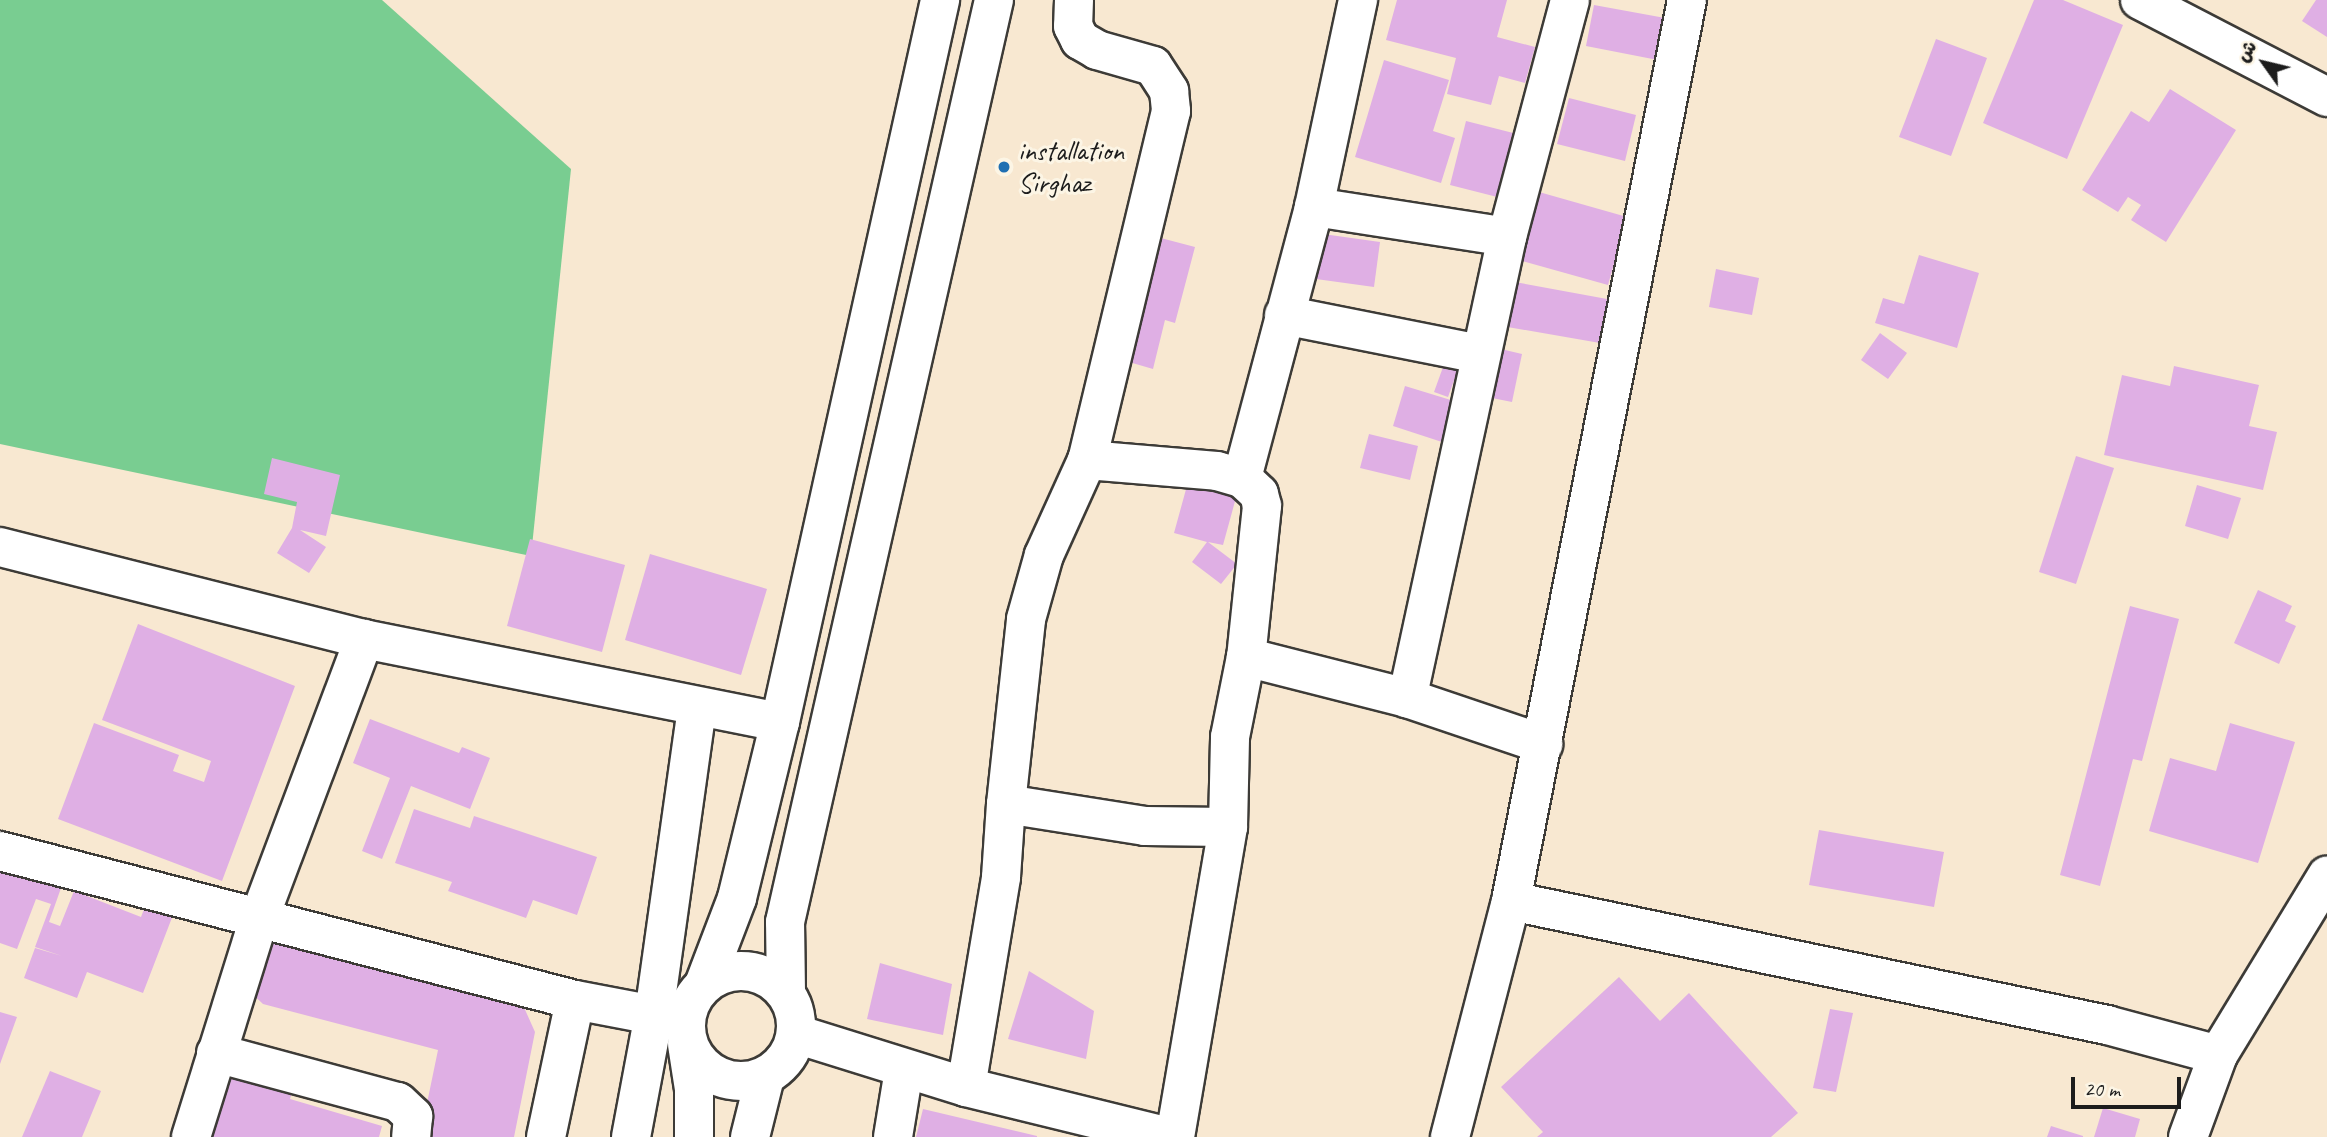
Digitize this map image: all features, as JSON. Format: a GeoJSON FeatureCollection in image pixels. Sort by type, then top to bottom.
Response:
{"type":"FeatureCollection","features":[{"type":"Feature","properties":{"kind":"main road"},"geometry":{"type":"LineString","coordinates":[[631,1137],[675,1026],[705,982],[737,898],[780,722],[940,0]]}},
{"type":"Feature","properties":{"kind":"main road"},"geometry":{"type":"LineString","coordinates":[[0,851],[260,916],[675,1026],[699,1065],[719,1078],[742,1082],[765,1077],[791,1052],[796,1034],[795,1012],[786,992],[785,922],[994,0]]}},
{"type":"Feature","properties":{"kind":"main road"},"geometry":{"type":"LineString","coordinates":[[966,1087],[1000,877],[1026,619],[1044,555],[1087,460],[1171,111],[1169,91],[1153,66],[1097,50],[1080,40],[1073,26],[1074,0]]}},
{"type":"Feature","properties":{"kind":"main road"},"geometry":{"type":"LineString","coordinates":[[1242,478],[1314,207],[1358,0]]}},
{"type":"Feature","properties":{"kind":"main road"},"geometry":{"type":"LineString","coordinates":[[1407,698],[1479,354],[1570,0]]}},
{"type":"Feature","properties":{"kind":"main road"},"geometry":{"type":"LineString","coordinates":[[2140,0],[2327,97]]}},
{"type":"Feature","properties":{"kind":"main road"},"geometry":{"type":"LineString","coordinates":[[1450,1137],[1511,901],[1684,1]]}},
{"type":"Feature","properties":{"kind":"main road"},"geometry":{"type":"LineString","coordinates":[[1314,207],[1507,237]]}},
{"type":"Feature","properties":{"kind":"main road"},"geometry":{"type":"LineString","coordinates":[[1284,315],[1479,354]]}},
{"type":"Feature","properties":{"kind":"main road"},"geometry":{"type":"LineString","coordinates":[[1087,460],[1148,463],[1242,478],[1259,494],[1262,506],[1246,657],[1230,737],[1228,827],[1175,1137]]}},
{"type":"Feature","properties":{"kind":"main road"},"geometry":{"type":"LineString","coordinates":[[0,547],[364,639],[697,708],[780,722]]}},
{"type":"Feature","properties":{"kind":"main road"},"geometry":{"type":"LineString","coordinates":[[191,1137],[260,916],[364,639]]}},
{"type":"Feature","properties":{"kind":"main road"},"geometry":{"type":"LineString","coordinates":[[1246,657],[1407,698],[1543,744]]}},
{"type":"Feature","properties":{"kind":"main road"},"geometry":{"type":"LineString","coordinates":[[694,1137],[694,1089],[675,1026],[697,708]]}},
{"type":"Feature","properties":{"kind":"main road"},"geometry":{"type":"LineString","coordinates":[[1006,804],[1145,826],[1228,827]]}},
{"type":"Feature","properties":{"kind":"main road"},"geometry":{"type":"LineString","coordinates":[[2188,1137],[2218,1055],[2327,876]]}},
{"type":"Feature","properties":{"kind":"main road"},"geometry":{"type":"LineString","coordinates":[[1511,901],[2107,1025],[2218,1055]]}},
{"type":"Feature","properties":{"kind":"main road"},"geometry":{"type":"LineString","coordinates":[[705,982],[725,972],[747,971],[768,977],[786,992]]}},
{"type":"Feature","properties":{"kind":"main road"},"geometry":{"type":"LineString","coordinates":[[546,1137],[575,1000]]}},
{"type":"Feature","properties":{"kind":"main road"},"geometry":{"type":"LineString","coordinates":[[796,1034],[904,1070],[1169,1137]]}},
{"type":"Feature","properties":{"kind":"main road"},"geometry":{"type":"LineString","coordinates":[[216,1053],[398,1102],[413,1116],[411,1137]]}},
{"type":"Feature","properties":{"kind":"main road"},"geometry":{"type":"LineString","coordinates":[[893,1137],[904,1070]]}},
{"type":"Feature","properties":{"kind":"main road"},"geometry":{"type":"LineString","coordinates":[[750,1137],[765,1077]]}},
{"type":"Feature","properties":{"kind":"green space"},"geometry":{"type":"Polygon","coordinates":[[[0,0],[382,0],[571,169],[531,556],[0,444],[0,0]]]}},
{"type":"Feature","properties":{"kind":"building"},"geometry":{"type":"Polygon","coordinates":[[[1397,0],[1507,0],[1497,37],[1535,47],[1525,83],[1499,76],[1491,105],[1447,94],[1456,58],[1386,40],[1397,0]]]}},
{"type":"Feature","properties":{"kind":"building"},"geometry":{"type":"Polygon","coordinates":[[[2034,0],[2063,0],[2123,25],[2067,159],[1983,123],[2034,0]]]}},
{"type":"Feature","properties":{"kind":"building"},"geometry":{"type":"Polygon","coordinates":[[[2316,0],[2327,0],[2327,37],[2302,21],[2316,0]]]}},
{"type":"Feature","properties":{"kind":"building"},"geometry":{"type":"Polygon","coordinates":[[[1594,5],[1676,20],[1668,62],[1586,46],[1594,5]]]}},
{"type":"Feature","properties":{"kind":"building"},"geometry":{"type":"Polygon","coordinates":[[[1936,39],[1987,58],[1951,156],[1899,137],[1936,39]]]}},
{"type":"Feature","properties":{"kind":"building"},"geometry":{"type":"Polygon","coordinates":[[[1384,60],[1449,80],[1433,131],[1455,138],[1441,183],[1355,157],[1384,60]]]}},
{"type":"Feature","properties":{"kind":"building"},"geometry":{"type":"Polygon","coordinates":[[[2170,89],[2236,130],[2166,242],[2131,220],[2141,205],[2128,197],[2118,212],[2082,190],[2131,111],[2149,122],[2170,89]]]}},
{"type":"Feature","properties":{"kind":"building"},"geometry":{"type":"Polygon","coordinates":[[[1569,98],[1636,115],[1625,161],[1557,144],[1569,98]]]}},
{"type":"Feature","properties":{"kind":"building"},"geometry":{"type":"Polygon","coordinates":[[[1466,121],[1529,137],[1513,201],[1450,185],[1466,121]]]}},
{"type":"Feature","properties":{"kind":"building"},"geometry":{"type":"Polygon","coordinates":[[[1532,190],[1627,217],[1608,285],[1512,258],[1532,190]]]}},
{"type":"Feature","properties":{"kind":"building"},"geometry":{"type":"Polygon","coordinates":[[[1323,234],[1380,242],[1374,287],[1316,279],[1323,234]]]}},
{"type":"Feature","properties":{"kind":"building"},"geometry":{"type":"Polygon","coordinates":[[[1157,237],[1195,247],[1175,323],[1165,320],[1153,369],[1129,362],[1157,237]]]}},
{"type":"Feature","properties":{"kind":"building"},"geometry":{"type":"Polygon","coordinates":[[[1919,255],[1979,273],[1957,348],[1875,323],[1883,298],[1904,304],[1919,255]]]}},
{"type":"Feature","properties":{"kind":"building"},"geometry":{"type":"Polygon","coordinates":[[[1716,269],[1759,278],[1752,315],[1709,307],[1716,269]]]}},
{"type":"Feature","properties":{"kind":"building"},"geometry":{"type":"Polygon","coordinates":[[[1504,280],[1607,299],[1600,343],[1496,325],[1504,280]]]}},
{"type":"Feature","properties":{"kind":"building"},"geometry":{"type":"Polygon","coordinates":[[[1880,333],[1907,353],[1888,379],[1861,360],[1880,333]]]}},
{"type":"Feature","properties":{"kind":"building"},"geometry":{"type":"Polygon","coordinates":[[[1451,345],[1465,350],[1448,397],[1434,392],[1451,345]]]}},
{"type":"Feature","properties":{"kind":"building"},"geometry":{"type":"Polygon","coordinates":[[[1488,346],[1522,354],[1512,402],[1477,395],[1488,346]]]}},
{"type":"Feature","properties":{"kind":"building"},"geometry":{"type":"Polygon","coordinates":[[[2174,366],[2259,385],[2249,426],[2277,432],[2263,490],[2104,455],[2122,375],[2170,386],[2174,366]]]}},
{"type":"Feature","properties":{"kind":"building"},"geometry":{"type":"Polygon","coordinates":[[[1405,386],[1454,401],[1442,442],[1393,426],[1405,386]]]}},
{"type":"Feature","properties":{"kind":"building"},"geometry":{"type":"Polygon","coordinates":[[[1369,434],[1418,446],[1410,480],[1360,468],[1369,434]]]}},
{"type":"Feature","properties":{"kind":"building"},"geometry":{"type":"Polygon","coordinates":[[[2076,456],[2114,468],[2076,584],[2039,572],[2076,456]]]}},
{"type":"Feature","properties":{"kind":"building"},"geometry":{"type":"Polygon","coordinates":[[[272,458],[340,475],[326,536],[300,530],[326,547],[309,573],[277,553],[292,528],[297,502],[264,494],[272,458]]]}},
{"type":"Feature","properties":{"kind":"building"},"geometry":{"type":"Polygon","coordinates":[[[1188,482],[1237,494],[1223,545],[1208,542],[1237,564],[1221,584],[1192,562],[1207,542],[1174,533],[1188,482]]]}},
{"type":"Feature","properties":{"kind":"building"},"geometry":{"type":"Polygon","coordinates":[[[2197,485],[2241,498],[2228,539],[2185,526],[2197,485]]]}},
{"type":"Feature","properties":{"kind":"building"},"geometry":{"type":"Polygon","coordinates":[[[530,539],[625,565],[602,652],[507,626],[530,539]]]}},
{"type":"Feature","properties":{"kind":"building"},"geometry":{"type":"Polygon","coordinates":[[[650,554],[767,589],[741,675],[625,640],[650,554]]]}},
{"type":"Feature","properties":{"kind":"building"},"geometry":{"type":"Polygon","coordinates":[[[2258,590],[2292,606],[2285,621],[2296,626],[2279,664],[2234,643],[2258,590]]]}},
{"type":"Feature","properties":{"kind":"building"},"geometry":{"type":"Polygon","coordinates":[[[2130,606],[2179,619],[2142,761],[2133,759],[2100,886],[2060,875],[2130,606]]]}},
{"type":"Feature","properties":{"kind":"building"},"geometry":{"type":"Polygon","coordinates":[[[138,624],[295,686],[222,881],[58,819],[94,723],[179,755],[173,771],[204,782],[211,761],[102,720],[138,624]]]}},
{"type":"Feature","properties":{"kind":"building"},"geometry":{"type":"Polygon","coordinates":[[[370,719],[459,753],[462,747],[490,758],[470,809],[411,786],[382,859],[362,851],[390,778],[353,763],[370,719]]]}},
{"type":"Feature","properties":{"kind":"building"},"geometry":{"type":"Polygon","coordinates":[[[2230,723],[2295,742],[2258,863],[2149,831],[2170,758],[2216,771],[2230,723]]]}},
{"type":"Feature","properties":{"kind":"building"},"geometry":{"type":"Polygon","coordinates":[[[414,809],[470,828],[474,816],[597,857],[577,915],[533,900],[526,918],[448,891],[452,882],[395,863],[414,809]]]}},
{"type":"Feature","properties":{"kind":"building"},"geometry":{"type":"Polygon","coordinates":[[[1819,830],[1944,852],[1934,907],[1809,885],[1819,830]]]}},
{"type":"Feature","properties":{"kind":"building"},"geometry":{"type":"Polygon","coordinates":[[[0,865],[61,888],[49,922],[60,926],[74,891],[141,917],[146,904],[173,915],[143,993],[87,972],[77,998],[24,978],[35,948],[62,956],[35,947],[51,904],[36,899],[17,949],[0,943],[0,865]]]}},
{"type":"Feature","properties":{"kind":"building"},"geometry":{"type":"Polygon","coordinates":[[[266,932],[518,994],[535,1032],[514,1137],[420,1137],[438,1050],[263,1004],[247,989],[266,932]]]}},
{"type":"Feature","properties":{"kind":"building"},"geometry":{"type":"Polygon","coordinates":[[[880,963],[952,984],[943,1035],[867,1019],[880,963]]]}},
{"type":"Feature","properties":{"kind":"building"},"geometry":{"type":"Polygon","coordinates":[[[1029,971],[1094,1011],[1086,1059],[1008,1039],[1029,971]]]}},
{"type":"Feature","properties":{"kind":"building"},"geometry":{"type":"Polygon","coordinates":[[[1619,977],[1660,1021],[1689,993],[1798,1113],[1771,1137],[1537,1137],[1543,1132],[1501,1087],[1619,977]]]}},
{"type":"Feature","properties":{"kind":"building"},"geometry":{"type":"Polygon","coordinates":[[[1830,1009],[1853,1013],[1836,1092],[1813,1088],[1830,1009]]]}},
{"type":"Feature","properties":{"kind":"building"},"geometry":{"type":"Polygon","coordinates":[[[0,1012],[17,1017],[0,1064],[0,1012]]]}},
{"type":"Feature","properties":{"kind":"building"},"geometry":{"type":"Polygon","coordinates":[[[217,1070],[295,1082],[290,1099],[382,1126],[379,1137],[197,1137],[217,1070]]]}},
{"type":"Feature","properties":{"kind":"building"},"geometry":{"type":"Polygon","coordinates":[[[50,1071],[101,1091],[82,1137],[22,1137],[50,1071]]]}},
{"type":"Feature","properties":{"kind":"building"},"geometry":{"type":"Polygon","coordinates":[[[2103,1108],[2140,1119],[2135,1137],[2094,1137],[2103,1108]]]}},
{"type":"Feature","properties":{"kind":"building"},"geometry":{"type":"Polygon","coordinates":[[[923,1109],[1037,1136],[1037,1137],[916,1137],[923,1109]]]}},
{"type":"Feature","properties":{"kind":"building"},"geometry":{"type":"Polygon","coordinates":[[[2051,1126],[2083,1136],[2083,1137],[2047,1137],[2051,1126]]]}},
{"type":"Feature","properties":{"kind":"place","name":"installation Sirghaz"},"geometry":{"type":"Point","coordinates":[1004,167]}}]}
